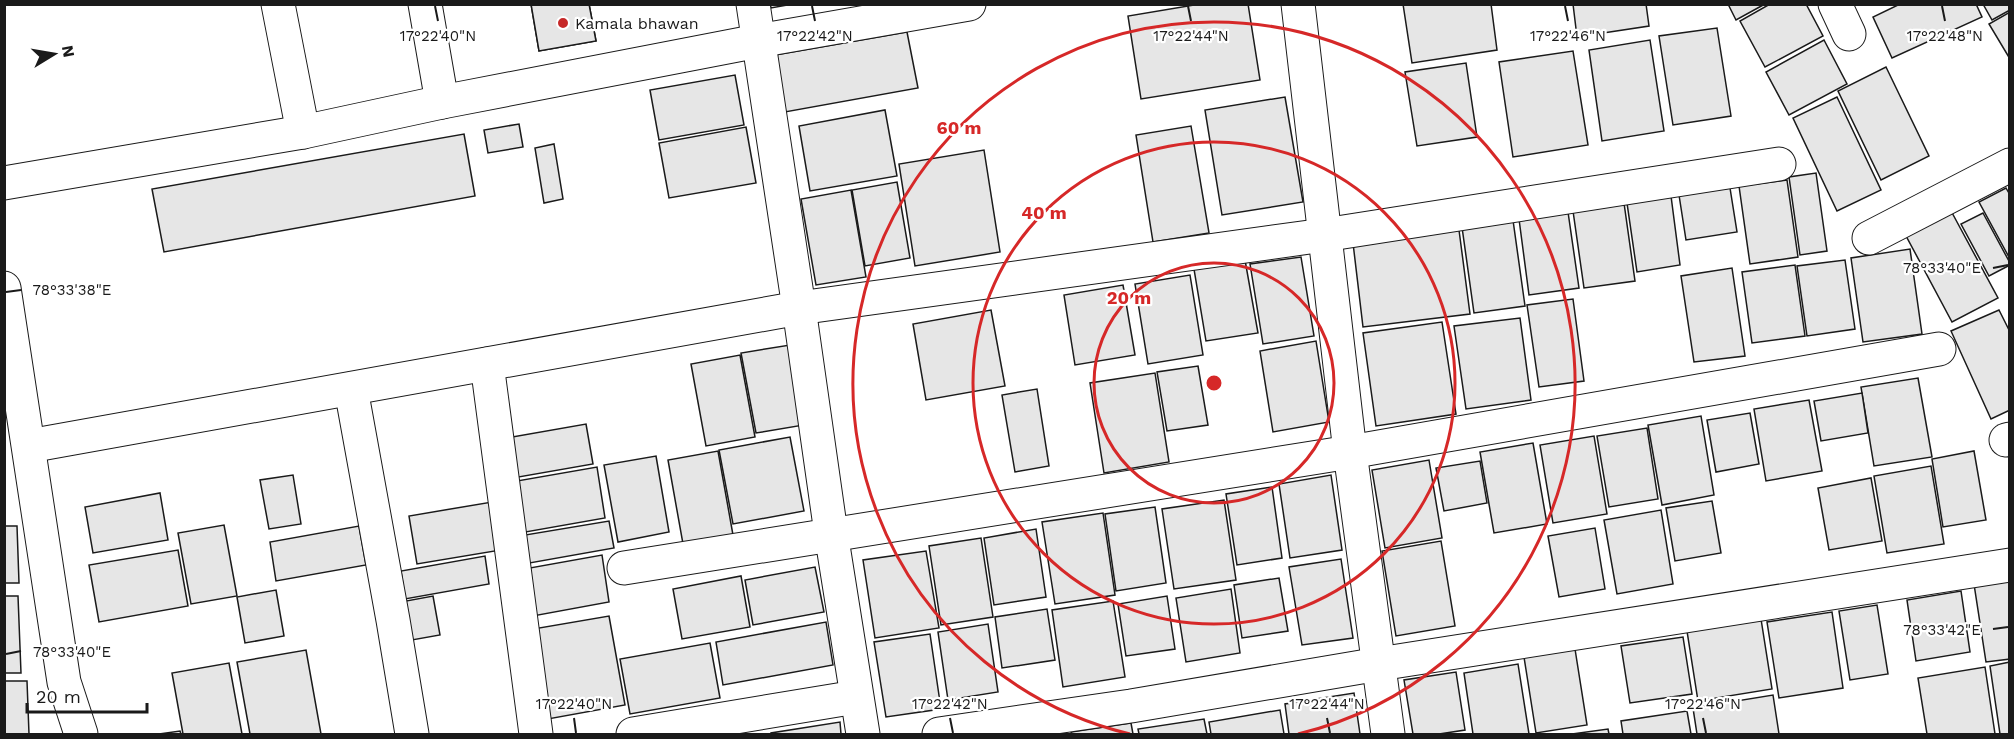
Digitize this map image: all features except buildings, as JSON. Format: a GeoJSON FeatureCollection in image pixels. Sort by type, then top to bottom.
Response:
{"type":"FeatureCollection","features":[{"type":"Feature","properties":{"kind":"street"},"geometry":{"type":"LineString","coordinates":[[278,4],[303,132]]}},
{"type":"Feature","properties":{"kind":"street"},"geometry":{"type":"LineString","coordinates":[[425,4],[442,102]]}},
{"type":"Feature","properties":{"kind":"street"},"geometry":{"type":"LineString","coordinates":[[753,4],[863,735]]}},
{"type":"Feature","properties":{"kind":"street"},"geometry":{"type":"LineString","coordinates":[[4,183],[303,132],[442,102],[758,41],[969,4]]}},
{"type":"Feature","properties":{"kind":"street"},"geometry":{"type":"LineString","coordinates":[[1298,4],[1350,452],[1388,735]]}},
{"type":"Feature","properties":{"kind":"street"},"geometry":{"type":"LineString","coordinates":[[1835,4],[1849,33]]}},
{"type":"Feature","properties":{"kind":"street"},"geometry":{"type":"LineString","coordinates":[[29,446],[799,308],[1324,234],[1779,164]]}},
{"type":"Feature","properties":{"kind":"street"},"geometry":{"type":"LineString","coordinates":[[1869,238],[2010,165]]}},
{"type":"Feature","properties":{"kind":"street"},"geometry":{"type":"LineString","coordinates":[[6,308],[64,682],[81,735]]}},
{"type":"Feature","properties":{"kind":"street"},"geometry":{"type":"LineString","coordinates":[[624,568],[831,533],[1350,452],[1939,349]]}},
{"type":"Feature","properties":{"kind":"street"},"geometry":{"type":"LineString","coordinates":[[487,364],[536,735]]}},
{"type":"Feature","properties":{"kind":"street"},"geometry":{"type":"LineString","coordinates":[[351,389],[412,735]]}},
{"type":"Feature","properties":{"kind":"street"},"geometry":{"type":"LineString","coordinates":[[939,735],[2010,565]]}},
{"type":"Feature","properties":{"kind":"street"},"geometry":{"type":"LineString","coordinates":[[633,735],[856,697]]}},
{"type":"Feature","properties":{"kind":"place","name":"Kamala bhawan"},"geometry":{"type":"Point","coordinates":[563,23]}}]}
